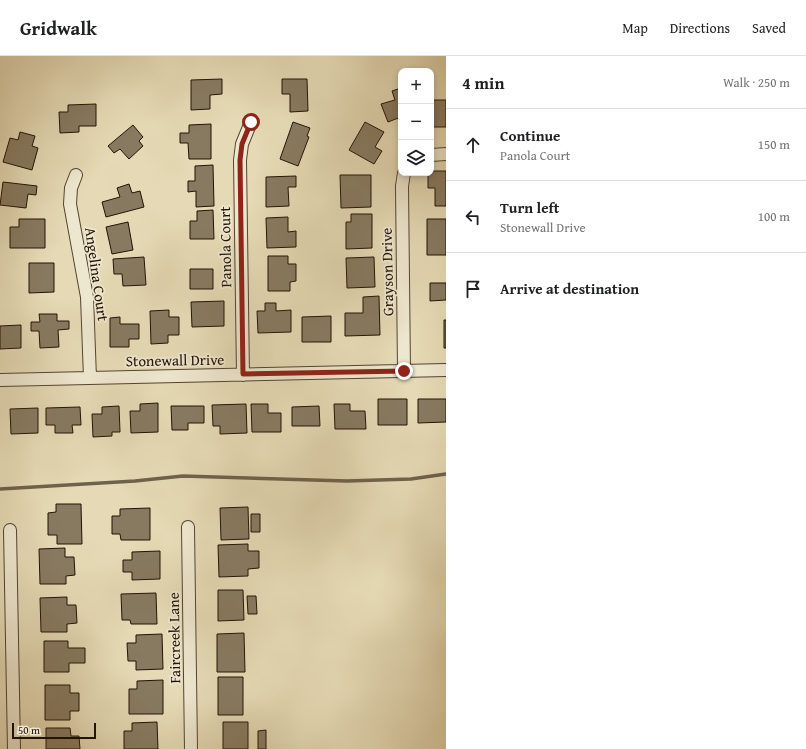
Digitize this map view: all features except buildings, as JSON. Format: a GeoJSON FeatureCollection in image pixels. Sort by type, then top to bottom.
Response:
{"type":"FeatureCollection","features":[{"type":"Feature","properties":{"kind":"street","name":"Panola Court"},"geometry":{"type":"LineString","coordinates":[[243,374],[240,160],[242,144],[251,122]]}},
{"type":"Feature","properties":{"kind":"street"},"geometry":{"type":"LineString","coordinates":[[434,155],[446,154]]}},
{"type":"Feature","properties":{"kind":"street","name":"Angelina Court"},"geometry":{"type":"LineString","coordinates":[[76,175],[71,188],[70,204],[87,297],[90,378]]}},
{"type":"Feature","properties":{"kind":"street","name":"Grayson Drive"},"geometry":{"type":"LineString","coordinates":[[404,176],[402,186],[404,371]]}},
{"type":"Feature","properties":{"kind":"street","name":"Stonewall Drive"},"geometry":{"type":"LineString","coordinates":[[0,380],[446,370]]}},
{"type":"Feature","properties":{"kind":"street","name":"Faircreek Lane"},"geometry":{"type":"LineString","coordinates":[[188,527],[191,749]]}},
{"type":"Feature","properties":{"kind":"street"},"geometry":{"type":"LineString","coordinates":[[10,530],[14,749]]}},
{"type":"Feature","properties":{"kind":"waterway"},"geometry":{"type":"LineString","coordinates":[[0,489],[135,481],[183,476],[347,481],[411,479],[446,474]]}},
{"type":"Feature","properties":{"kind":"route"},"geometry":{"type":"LineString","coordinates":[[251,122],[242,144],[240,160],[243,374],[404,371]]}}]}
